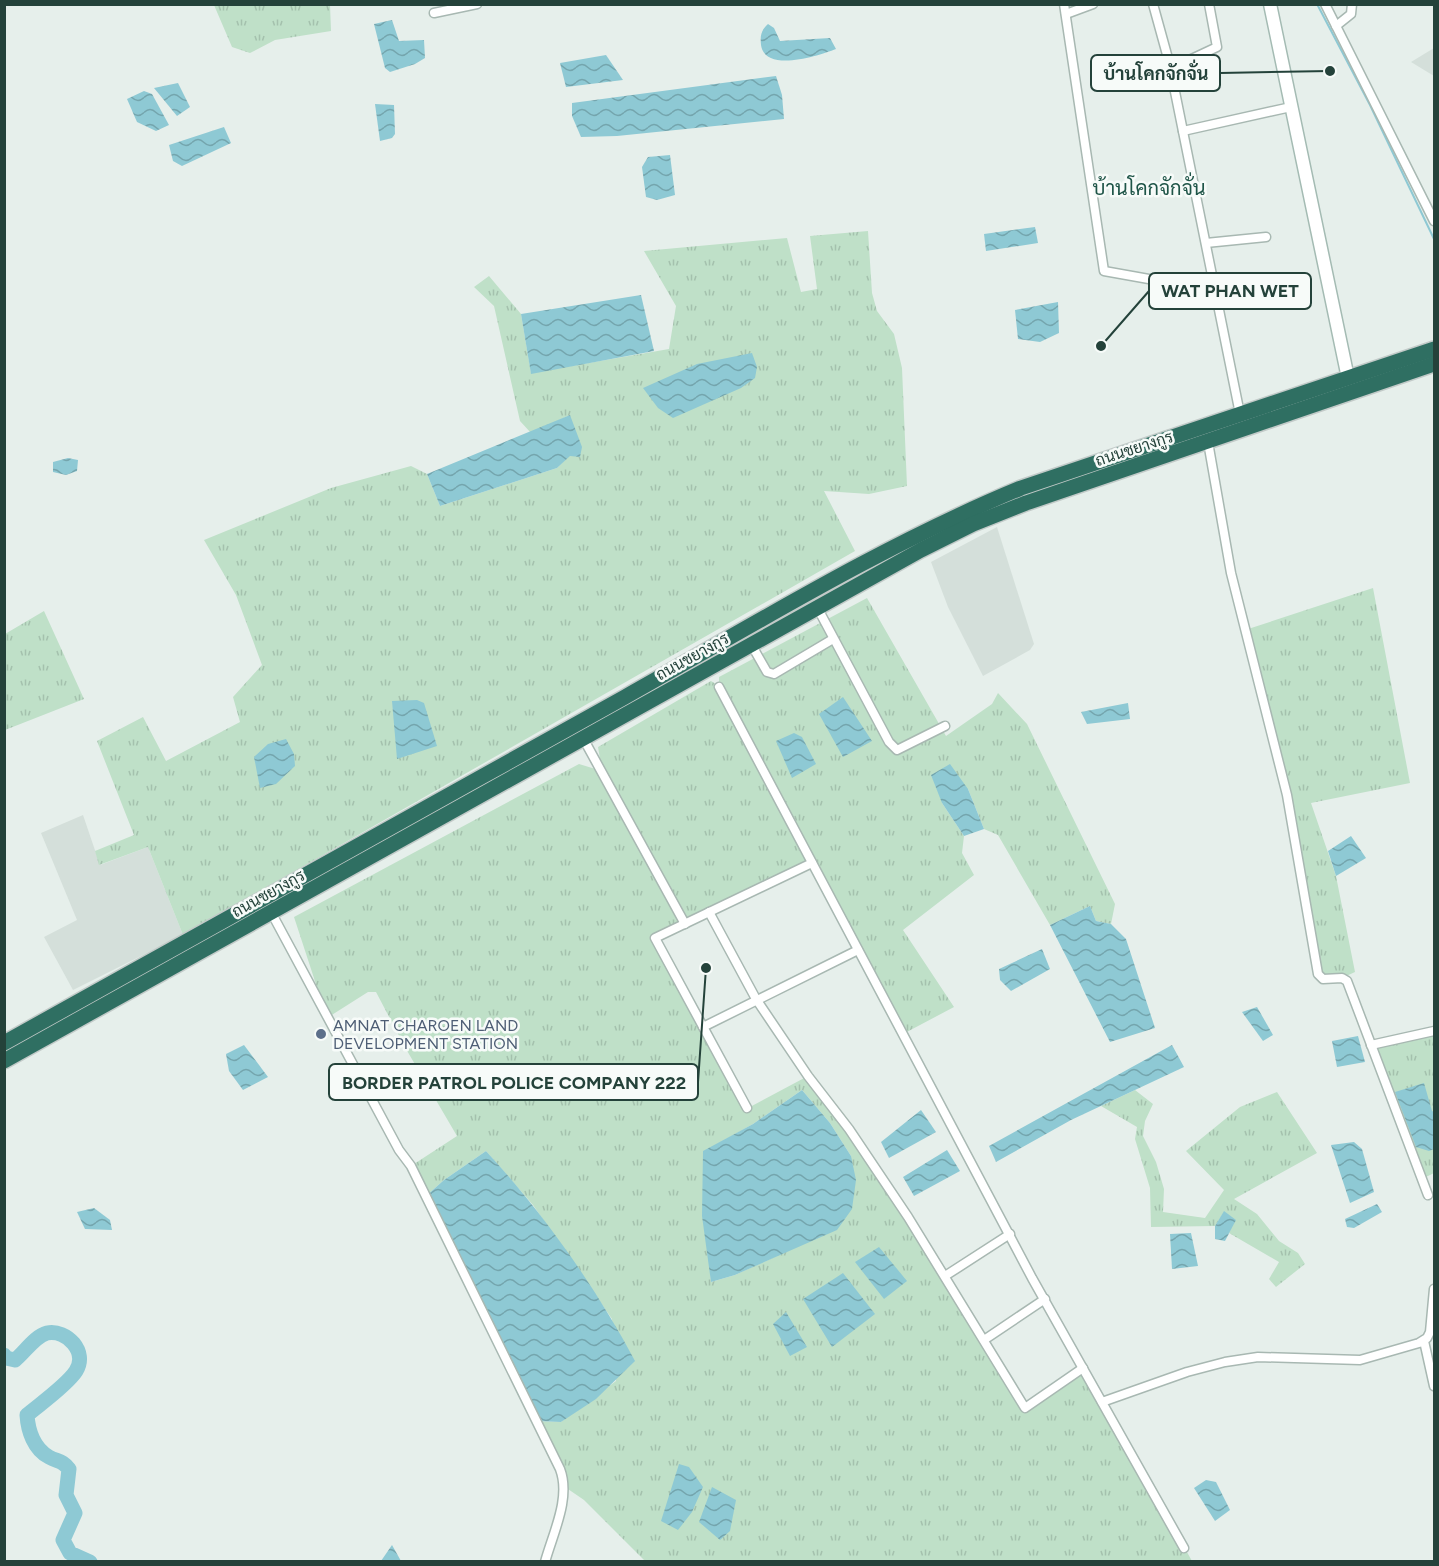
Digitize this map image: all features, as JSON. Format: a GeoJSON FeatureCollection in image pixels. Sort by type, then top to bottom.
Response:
{"type":"FeatureCollection","features":[{"type":"Feature","properties":{"kind":"highway","name":"ถนนชยางกูร"},"geometry":{"type":"LineString","coordinates":[[4,1043],[619,709],[914,536],[967,510],[1021,488],[1434,349]]}},
{"type":"Feature","properties":{"kind":"highway","name":"ถนนชยางกูร"},"geometry":{"type":"LineString","coordinates":[[4,1061],[583,738],[619,709],[751,644],[973,524],[1026,503],[1433,369]]}},
{"type":"Feature","properties":{"kind":"street"},"geometry":{"type":"LineString","coordinates":[[434,13],[477,4]]}},
{"type":"Feature","properties":{"kind":"street"},"geometry":{"type":"LineString","coordinates":[[1093,4],[1065,9],[1104,271],[1215,291]]}},
{"type":"Feature","properties":{"kind":"street"},"geometry":{"type":"LineString","coordinates":[[1153,4],[1170,69],[1240,414]]}},
{"type":"Feature","properties":{"kind":"street"},"geometry":{"type":"LineString","coordinates":[[1170,69],[1217,47],[1209,4]]}},
{"type":"Feature","properties":{"kind":"street"},"geometry":{"type":"LineString","coordinates":[[1270,4],[1348,378]]}},
{"type":"Feature","properties":{"kind":"street"},"geometry":{"type":"LineString","coordinates":[[1325,4],[1434,220]]}},
{"type":"Feature","properties":{"kind":"street"},"geometry":{"type":"LineString","coordinates":[[1336,26],[1352,14],[1352,4]]}},
{"type":"Feature","properties":{"kind":"street"},"geometry":{"type":"LineString","coordinates":[[1183,131],[1291,107]]}},
{"type":"Feature","properties":{"kind":"street"},"geometry":{"type":"LineString","coordinates":[[1206,243],[1266,237]]}},
{"type":"Feature","properties":{"kind":"street"},"geometry":{"type":"LineString","coordinates":[[1208,442],[1231,573],[1287,795],[1318,974],[1323,979],[1342,978],[1347,981],[1428,1195]]}},
{"type":"Feature","properties":{"kind":"street"},"geometry":{"type":"LineString","coordinates":[[817,607],[889,742],[897,750],[945,726]]}},
{"type":"Feature","properties":{"kind":"street"},"geometry":{"type":"LineString","coordinates":[[751,644],[767,672],[774,674],[834,639]]}},
{"type":"Feature","properties":{"kind":"street"},"geometry":{"type":"LineString","coordinates":[[719,687],[1045,1299],[1184,1548]]}},
{"type":"Feature","properties":{"kind":"street"},"geometry":{"type":"LineString","coordinates":[[583,738],[685,924]]}},
{"type":"Feature","properties":{"kind":"street"},"geometry":{"type":"LineString","coordinates":[[747,1108],[655,939],[812,863]]}},
{"type":"Feature","properties":{"kind":"street"},"geometry":{"type":"LineString","coordinates":[[271,912],[382,1120],[411,1166],[560,1469],[564,1494],[545,1562]]}},
{"type":"Feature","properties":{"kind":"street"},"geometry":{"type":"LineString","coordinates":[[709,912],[756,999],[808,1076],[849,1129],[945,1276],[1024,1408],[1083,1368]]}},
{"type":"Feature","properties":{"kind":"street"},"geometry":{"type":"LineString","coordinates":[[703,1027],[858,950]]}},
{"type":"Feature","properties":{"kind":"street"},"geometry":{"type":"LineString","coordinates":[[1371,1045],[1434,1031]]}},
{"type":"Feature","properties":{"kind":"street"},"geometry":{"type":"LineString","coordinates":[[945,1276],[1010,1234]]}},
{"type":"Feature","properties":{"kind":"street"},"geometry":{"type":"LineString","coordinates":[[1102,1402],[1179,1374],[1225,1362],[1258,1357],[1360,1360],[1424,1341],[1430,1332],[1434,1289]]}},
{"type":"Feature","properties":{"kind":"street"},"geometry":{"type":"LineString","coordinates":[[984,1340],[1045,1299]]}},
{"type":"Feature","properties":{"kind":"street"},"geometry":{"type":"LineString","coordinates":[[1424,1341],[1434,1386]]}},
{"type":"Feature","properties":{"kind":"shaded area"},"geometry":{"type":"Polygon","coordinates":[[[1434,48],[1434,76],[1411,62],[1434,48]]]}},
{"type":"Feature","properties":{"kind":"shaded area"},"geometry":{"type":"Polygon","coordinates":[[[997,527],[1034,644],[1030,650],[983,676],[948,607],[931,562],[997,527]]]}},
{"type":"Feature","properties":{"kind":"shaded area"},"geometry":{"type":"Polygon","coordinates":[[[83,815],[100,865],[148,847],[183,935],[73,990],[44,937],[77,920],[41,833],[83,815]]]}},
{"type":"Feature","properties":{"kind":"green space"},"geometry":{"type":"Polygon","coordinates":[[[214,5],[330,5],[331,31],[275,40],[250,53],[232,47],[214,5]]]}},
{"type":"Feature","properties":{"kind":"green space"},"geometry":{"type":"Polygon","coordinates":[[[868,231],[872,293],[877,311],[894,334],[902,368],[907,486],[869,494],[824,491],[855,551],[183,935],[148,847],[99,865],[95,851],[134,835],[97,741],[143,717],[166,761],[240,722],[233,697],[262,665],[236,595],[204,540],[331,488],[411,466],[427,474],[440,506],[557,468],[570,455],[570,415],[531,433],[520,421],[494,306],[474,287],[489,276],[521,314],[531,373],[669,349],[676,306],[644,251],[787,238],[801,292],[817,289],[810,236],[868,231]]]}},
{"type":"Feature","properties":{"kind":"green space"},"geometry":{"type":"Polygon","coordinates":[[[1373,588],[1410,783],[1311,803],[1336,876],[1355,972],[1342,978],[1323,979],[1287,795],[1245,630],[1373,588]]]}},
{"type":"Feature","properties":{"kind":"green space"},"geometry":{"type":"Polygon","coordinates":[[[867,598],[946,736],[992,704],[998,693],[1027,724],[1115,904],[1111,924],[1096,921],[1090,906],[1050,925],[998,835],[984,829],[968,789],[942,803],[964,836],[962,853],[974,875],[903,930],[954,1007],[903,1034],[812,863],[655,938],[748,1108],[808,1076],[849,1129],[1024,1407],[1083,1368],[1192,1561],[645,1561],[584,1500],[565,1487],[535,1421],[561,1422],[616,1381],[612,1319],[533,1205],[486,1151],[444,1180],[426,1196],[411,1166],[457,1136],[376,992],[368,992],[327,1018],[294,917],[579,764],[602,771],[598,747],[711,681],[719,686],[719,677],[867,598]],[[802,1090],[753,1124],[703,1152],[711,1282],[735,1275],[781,1254],[851,1156],[830,1123],[802,1090]]]}},
{"type":"Feature","properties":{"kind":"green space"},"geometry":{"type":"Polygon","coordinates":[[[44,611],[84,699],[5,730],[5,634],[44,611]]]}},
{"type":"Feature","properties":{"kind":"green space"},"geometry":{"type":"Polygon","coordinates":[[[1434,1031],[1434,1173],[1422,1179],[1371,1045],[1434,1031]]]}},
{"type":"Feature","properties":{"kind":"green space"},"geometry":{"type":"Polygon","coordinates":[[[1135,1090],[1153,1104],[1145,1121],[1143,1136],[1156,1162],[1164,1189],[1163,1212],[1205,1218],[1224,1190],[1186,1151],[1240,1107],[1277,1092],[1317,1153],[1234,1199],[1257,1214],[1279,1241],[1298,1253],[1305,1264],[1276,1287],[1269,1279],[1279,1262],[1229,1233],[1235,1220],[1224,1212],[1215,1226],[1151,1227],[1150,1188],[1135,1139],[1137,1127],[1101,1106],[1135,1090]]]}},
{"type":"Feature","properties":{"kind":"water"},"geometry":{"type":"Polygon","coordinates":[[[392,20],[399,41],[424,40],[425,58],[415,64],[390,72],[385,68],[374,24],[392,20]]]}},
{"type":"Feature","properties":{"kind":"water"},"geometry":{"type":"Polygon","coordinates":[[[768,24],[774,28],[780,41],[830,38],[836,49],[793,60],[772,58],[765,53],[761,45],[762,33],[768,24]]]}},
{"type":"Feature","properties":{"kind":"water"},"geometry":{"type":"Polygon","coordinates":[[[606,55],[623,80],[566,87],[560,63],[606,55]]]}},
{"type":"Feature","properties":{"kind":"water"},"geometry":{"type":"Polygon","coordinates":[[[776,76],[782,95],[784,119],[617,136],[581,137],[572,116],[572,103],[776,76]]]}},
{"type":"Feature","properties":{"kind":"water"},"geometry":{"type":"Polygon","coordinates":[[[178,83],[190,107],[177,116],[154,88],[178,83]]]}},
{"type":"Feature","properties":{"kind":"water"},"geometry":{"type":"Polygon","coordinates":[[[144,91],[152,94],[169,125],[156,131],[137,122],[127,99],[144,91]]]}},
{"type":"Feature","properties":{"kind":"water"},"geometry":{"type":"Polygon","coordinates":[[[375,104],[394,105],[395,134],[392,138],[380,141],[375,104]]]}},
{"type":"Feature","properties":{"kind":"water"},"geometry":{"type":"Polygon","coordinates":[[[224,127],[231,143],[182,166],[173,161],[169,145],[224,127]]]}},
{"type":"Feature","properties":{"kind":"water"},"geometry":{"type":"Polygon","coordinates":[[[670,155],[675,195],[657,200],[646,197],[642,167],[648,157],[670,155]]]}},
{"type":"Feature","properties":{"kind":"water"},"geometry":{"type":"Polygon","coordinates":[[[1035,227],[1038,243],[986,251],[984,234],[1035,227]]]}},
{"type":"Feature","properties":{"kind":"water"},"geometry":{"type":"Polygon","coordinates":[[[641,295],[654,351],[531,374],[521,314],[641,295]]]}},
{"type":"Feature","properties":{"kind":"water"},"geometry":{"type":"Polygon","coordinates":[[[1058,302],[1059,333],[1040,342],[1018,339],[1015,310],[1058,302]]]}},
{"type":"Feature","properties":{"kind":"water"},"geometry":{"type":"Polygon","coordinates":[[[752,353],[757,367],[755,378],[741,388],[673,418],[658,408],[643,388],[697,364],[752,353]]]}},
{"type":"Feature","properties":{"kind":"water"},"geometry":{"type":"Polygon","coordinates":[[[570,415],[582,447],[580,457],[570,456],[557,468],[440,506],[427,474],[570,415]]]}},
{"type":"Feature","properties":{"kind":"water"},"geometry":{"type":"Polygon","coordinates":[[[68,458],[78,460],[77,471],[66,475],[53,472],[53,462],[68,458]]]}},
{"type":"Feature","properties":{"kind":"water"},"geometry":{"type":"Polygon","coordinates":[[[843,697],[872,741],[843,757],[819,714],[843,697]]]}},
{"type":"Feature","properties":{"kind":"water"},"geometry":{"type":"Polygon","coordinates":[[[417,700],[424,703],[437,746],[397,759],[392,701],[417,700]]]}},
{"type":"Feature","properties":{"kind":"water"},"geometry":{"type":"Polygon","coordinates":[[[1128,703],[1130,719],[1087,724],[1081,712],[1128,703]]]}},
{"type":"Feature","properties":{"kind":"water"},"geometry":{"type":"Polygon","coordinates":[[[794,733],[802,737],[816,764],[792,778],[776,741],[794,733]]]}},
{"type":"Feature","properties":{"kind":"water"},"geometry":{"type":"Polygon","coordinates":[[[286,739],[294,754],[295,766],[276,784],[260,788],[254,757],[268,744],[286,739]]]}},
{"type":"Feature","properties":{"kind":"water"},"geometry":{"type":"Polygon","coordinates":[[[950,764],[968,789],[984,829],[964,836],[942,803],[931,775],[950,764]]]}},
{"type":"Feature","properties":{"kind":"water"},"geometry":{"type":"Polygon","coordinates":[[[1351,836],[1366,858],[1336,876],[1328,851],[1351,836]]]}},
{"type":"Feature","properties":{"kind":"water"},"geometry":{"type":"Polygon","coordinates":[[[1090,906],[1096,921],[1111,924],[1126,939],[1155,1028],[1110,1042],[1050,925],[1090,906]]]}},
{"type":"Feature","properties":{"kind":"water"},"geometry":{"type":"Polygon","coordinates":[[[1042,949],[1050,969],[1011,991],[1000,980],[999,969],[1042,949]]]}},
{"type":"Feature","properties":{"kind":"water"},"geometry":{"type":"Polygon","coordinates":[[[1257,1007],[1273,1035],[1263,1041],[1242,1012],[1257,1007]]]}},
{"type":"Feature","properties":{"kind":"water"},"geometry":{"type":"Polygon","coordinates":[[[1358,1036],[1365,1062],[1337,1067],[1332,1041],[1358,1036]]]}},
{"type":"Feature","properties":{"kind":"water"},"geometry":{"type":"Polygon","coordinates":[[[244,1045],[268,1077],[243,1090],[229,1071],[226,1054],[244,1045]]]}},
{"type":"Feature","properties":{"kind":"water"},"geometry":{"type":"Polygon","coordinates":[[[1172,1045],[1184,1067],[1071,1120],[996,1162],[989,1146],[1172,1045]]]}},
{"type":"Feature","properties":{"kind":"water"},"geometry":{"type":"Polygon","coordinates":[[[1424,1083],[1434,1112],[1434,1149],[1429,1151],[1416,1147],[1395,1092],[1424,1083]]]}},
{"type":"Feature","properties":{"kind":"water"},"geometry":{"type":"Polygon","coordinates":[[[802,1090],[830,1123],[851,1156],[856,1180],[852,1209],[837,1230],[735,1275],[711,1282],[702,1216],[703,1151],[753,1124],[802,1090]]]}},
{"type":"Feature","properties":{"kind":"water"},"geometry":{"type":"Polygon","coordinates":[[[921,1110],[936,1132],[889,1158],[881,1142],[921,1110]]]}},
{"type":"Feature","properties":{"kind":"water"},"geometry":{"type":"Polygon","coordinates":[[[1354,1142],[1362,1149],[1374,1192],[1350,1203],[1331,1145],[1354,1142]]]}},
{"type":"Feature","properties":{"kind":"water"},"geometry":{"type":"Polygon","coordinates":[[[947,1150],[960,1171],[914,1196],[903,1177],[947,1150]]]}},
{"type":"Feature","properties":{"kind":"water"},"geometry":{"type":"Polygon","coordinates":[[[486,1151],[548,1225],[586,1278],[635,1361],[596,1399],[561,1422],[535,1421],[426,1196],[444,1180],[486,1151]]]}},
{"type":"Feature","properties":{"kind":"water"},"geometry":{"type":"Polygon","coordinates":[[[1377,1204],[1382,1212],[1354,1228],[1347,1227],[1345,1219],[1377,1204]]]}},
{"type":"Feature","properties":{"kind":"water"},"geometry":{"type":"Polygon","coordinates":[[[94,1208],[110,1220],[112,1230],[85,1229],[77,1212],[94,1208]]]}},
{"type":"Feature","properties":{"kind":"water"},"geometry":{"type":"Polygon","coordinates":[[[1224,1211],[1236,1220],[1225,1241],[1215,1239],[1215,1226],[1224,1211]]]}},
{"type":"Feature","properties":{"kind":"water"},"geometry":{"type":"Polygon","coordinates":[[[1191,1233],[1198,1266],[1172,1269],[1170,1234],[1191,1233]]]}},
{"type":"Feature","properties":{"kind":"water"},"geometry":{"type":"Polygon","coordinates":[[[879,1247],[907,1281],[884,1299],[855,1262],[879,1247]]]}},
{"type":"Feature","properties":{"kind":"water"},"geometry":{"type":"Polygon","coordinates":[[[843,1273],[875,1314],[832,1347],[803,1299],[843,1273]]]}},
{"type":"Feature","properties":{"kind":"water"},"geometry":{"type":"Polygon","coordinates":[[[786,1312],[807,1347],[790,1356],[773,1324],[786,1312]]]}},
{"type":"Feature","properties":{"kind":"water"},"geometry":{"type":"Polygon","coordinates":[[[679,1464],[689,1467],[703,1487],[692,1512],[678,1530],[661,1521],[679,1464]]]}},
{"type":"Feature","properties":{"kind":"water"},"geometry":{"type":"Polygon","coordinates":[[[1206,1480],[1216,1482],[1230,1510],[1215,1521],[1194,1488],[1206,1480]]]}},
{"type":"Feature","properties":{"kind":"water"},"geometry":{"type":"Polygon","coordinates":[[[712,1487],[736,1500],[730,1531],[720,1540],[699,1522],[712,1487]]]}},
{"type":"Feature","properties":{"kind":"water"},"geometry":{"type":"Polygon","coordinates":[[[392,1545],[401,1561],[381,1561],[392,1545]]]}},
{"type":"Feature","properties":{"kind":"waterway"},"geometry":{"type":"LineString","coordinates":[[1317,4],[1370,105],[1434,239]]}},
{"type":"Feature","properties":{"kind":"waterway"},"geometry":{"type":"LineString","coordinates":[[4,1355],[6,1358],[15,1360],[34,1341],[47,1333],[68,1338],[77,1350],[79,1364],[76,1371],[60,1388],[27,1415],[30,1433],[39,1449],[69,1469],[66,1495],[75,1513],[63,1540],[70,1553],[90,1562]]}},
{"type":"Feature","properties":{"kind":"place","name":"บ้านโคกจักจั่น"},"geometry":{"type":"Point","coordinates":[1330,71]}},
{"type":"Feature","properties":{"kind":"place","name":"WAT PHAN WET"},"geometry":{"type":"Point","coordinates":[1101,346]}},
{"type":"Feature","properties":{"kind":"place","name":"BORDER PATROL POLICE COMPANY 222"},"geometry":{"type":"Point","coordinates":[706,968]}},
{"type":"Feature","properties":{"kind":"place","name":"AMNAT CHAROEN LAND DEVELOPMENT STATION"},"geometry":{"type":"Point","coordinates":[321,1034]}},
{"type":"Feature","properties":{"kind":"district","name":"บ้านโคกจักจั่น"},"geometry":{"type":"Point","coordinates":[1149,188]}}]}
